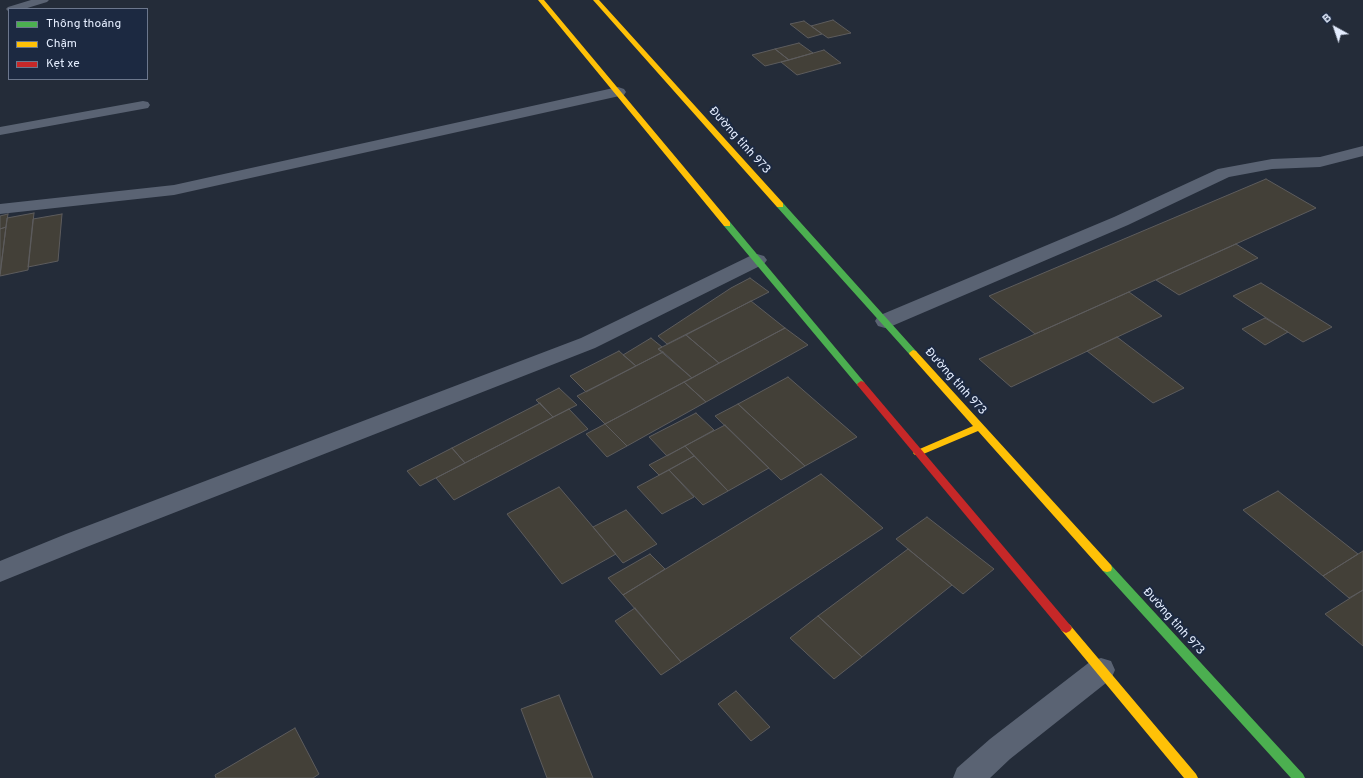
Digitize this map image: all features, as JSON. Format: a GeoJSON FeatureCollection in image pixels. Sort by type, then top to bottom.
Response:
{"type":"FeatureCollection","features":[{"type":"Feature","properties":{"kind":"main road"},"geometry":{"type":"LineString","coordinates":[[541,0],[918,453],[1192,778]]}},
{"type":"Feature","properties":{"kind":"main road","name":"Đường tỉnh 973"},"geometry":{"type":"LineString","coordinates":[[596,0],[979,427],[1299,778]]}},
{"type":"Feature","properties":{"kind":"main road"},"geometry":{"type":"LineString","coordinates":[[918,453],[979,427]]}},
{"type":"Feature","properties":{"kind":"street"},"geometry":{"type":"LineString","coordinates":[[0,210],[174,190],[618,92]]}},
{"type":"Feature","properties":{"kind":"street"},"geometry":{"type":"LineString","coordinates":[[885,321],[1121,221],[1224,172],[1272,164],[1320,162],[1363,151]]}},
{"type":"Feature","properties":{"kind":"street"},"geometry":{"type":"LineString","coordinates":[[0,572],[75,541],[588,343],[757,260]]}},
{"type":"Feature","properties":{"kind":"street"},"geometry":{"type":"LineString","coordinates":[[968,778],[1000,749],[1101,670]]}},
{"type":"Feature","properties":{"kind":"lane"},"geometry":{"type":"LineString","coordinates":[[14,8],[43,0]]}},
{"type":"Feature","properties":{"kind":"lane"},"geometry":{"type":"LineString","coordinates":[[0,131],[143,105]]}},
{"type":"Feature","properties":{"kind":"building"},"geometry":{"type":"Polygon","coordinates":[[[833,20],[851,33],[828,38],[811,26],[833,20]]]}},
{"type":"Feature","properties":{"kind":"building"},"geometry":{"type":"Polygon","coordinates":[[[804,21],[822,34],[808,38],[790,24],[804,21]]]}},
{"type":"Feature","properties":{"kind":"building"},"geometry":{"type":"Polygon","coordinates":[[[799,43],[813,53],[789,60],[775,49],[799,43]]]}},
{"type":"Feature","properties":{"kind":"building"},"geometry":{"type":"Polygon","coordinates":[[[775,49],[789,60],[765,66],[752,55],[775,49]]]}},
{"type":"Feature","properties":{"kind":"building"},"geometry":{"type":"Polygon","coordinates":[[[824,50],[841,63],[797,75],[781,62],[824,50]]]}},
{"type":"Feature","properties":{"kind":"building"},"geometry":{"type":"Polygon","coordinates":[[[1266,179],[1316,208],[1035,334],[989,296],[1266,179]]]}},
{"type":"Feature","properties":{"kind":"building"},"geometry":{"type":"Polygon","coordinates":[[[34,213],[28,270],[0,276],[7,218],[34,213]]]}},
{"type":"Feature","properties":{"kind":"building"},"geometry":{"type":"Polygon","coordinates":[[[8,214],[6,227],[0,229],[0,216],[8,214]]]}},
{"type":"Feature","properties":{"kind":"building"},"geometry":{"type":"Polygon","coordinates":[[[62,214],[58,261],[28,267],[33,219],[62,214]]]}},
{"type":"Feature","properties":{"kind":"building"},"geometry":{"type":"Polygon","coordinates":[[[6,227],[0,274],[0,229],[6,227]]]}},
{"type":"Feature","properties":{"kind":"building"},"geometry":{"type":"Polygon","coordinates":[[[1236,244],[1258,258],[1179,295],[1156,280],[1236,244]]]}},
{"type":"Feature","properties":{"kind":"building"},"geometry":{"type":"Polygon","coordinates":[[[750,278],[769,292],[667,344],[658,336],[731,288],[750,278]]]}},
{"type":"Feature","properties":{"kind":"building"},"geometry":{"type":"Polygon","coordinates":[[[1261,283],[1332,327],[1303,342],[1233,296],[1261,283]]]}},
{"type":"Feature","properties":{"kind":"building"},"geometry":{"type":"Polygon","coordinates":[[[1129,292],[1162,316],[1011,387],[979,359],[1129,292]]]}},
{"type":"Feature","properties":{"kind":"building"},"geometry":{"type":"Polygon","coordinates":[[[751,301],[785,328],[719,363],[686,335],[751,301]]]}},
{"type":"Feature","properties":{"kind":"building"},"geometry":{"type":"Polygon","coordinates":[[[1265,318],[1288,332],[1265,345],[1242,329],[1265,318]]]}},
{"type":"Feature","properties":{"kind":"building"},"geometry":{"type":"Polygon","coordinates":[[[785,328],[808,345],[706,402],[684,382],[785,328]]]}},
{"type":"Feature","properties":{"kind":"building"},"geometry":{"type":"Polygon","coordinates":[[[686,335],[719,363],[692,378],[658,349],[686,335]]]}},
{"type":"Feature","properties":{"kind":"building"},"geometry":{"type":"Polygon","coordinates":[[[1117,337],[1184,388],[1153,403],[1087,351],[1117,337]]]}},
{"type":"Feature","properties":{"kind":"building"},"geometry":{"type":"Polygon","coordinates":[[[651,338],[662,347],[658,349],[663,352],[636,366],[623,355],[651,338]]]}},
{"type":"Feature","properties":{"kind":"building"},"geometry":{"type":"Polygon","coordinates":[[[619,351],[636,366],[586,392],[570,376],[619,351]]]}},
{"type":"Feature","properties":{"kind":"building"},"geometry":{"type":"Polygon","coordinates":[[[663,352],[692,378],[605,424],[577,396],[663,352]]]}},
{"type":"Feature","properties":{"kind":"building"},"geometry":{"type":"Polygon","coordinates":[[[788,377],[857,437],[805,466],[738,404],[788,377]]]}},
{"type":"Feature","properties":{"kind":"building"},"geometry":{"type":"Polygon","coordinates":[[[684,382],[706,402],[627,446],[605,424],[684,382]]]}},
{"type":"Feature","properties":{"kind":"building"},"geometry":{"type":"Polygon","coordinates":[[[559,388],[577,405],[553,417],[536,400],[559,388]]]}},
{"type":"Feature","properties":{"kind":"building"},"geometry":{"type":"Polygon","coordinates":[[[540,403],[553,417],[465,463],[452,448],[540,403]]]}},
{"type":"Feature","properties":{"kind":"building"},"geometry":{"type":"Polygon","coordinates":[[[738,404],[805,466],[781,480],[715,416],[738,404]]]}},
{"type":"Feature","properties":{"kind":"building"},"geometry":{"type":"Polygon","coordinates":[[[569,409],[588,429],[454,500],[436,478],[569,409]]]}},
{"type":"Feature","properties":{"kind":"building"},"geometry":{"type":"Polygon","coordinates":[[[696,413],[714,430],[667,456],[649,437],[696,413]]]}},
{"type":"Feature","properties":{"kind":"building"},"geometry":{"type":"Polygon","coordinates":[[[605,424],[627,446],[607,457],[586,434],[605,424]]]}},
{"type":"Feature","properties":{"kind":"building"},"geometry":{"type":"Polygon","coordinates":[[[725,425],[769,468],[728,491],[685,446],[725,425]]]}},
{"type":"Feature","properties":{"kind":"building"},"geometry":{"type":"Polygon","coordinates":[[[685,446],[694,456],[659,475],[649,465],[685,446]]]}},
{"type":"Feature","properties":{"kind":"building"},"geometry":{"type":"Polygon","coordinates":[[[452,448],[465,463],[420,486],[407,471],[452,448]]]}},
{"type":"Feature","properties":{"kind":"building"},"geometry":{"type":"Polygon","coordinates":[[[694,456],[728,491],[703,505],[669,470],[694,456]]]}},
{"type":"Feature","properties":{"kind":"building"},"geometry":{"type":"Polygon","coordinates":[[[669,470],[694,497],[662,514],[637,487],[669,470]]]}},
{"type":"Feature","properties":{"kind":"building"},"geometry":{"type":"Polygon","coordinates":[[[821,474],[883,528],[681,662],[623,595],[821,474]]]}},
{"type":"Feature","properties":{"kind":"building"},"geometry":{"type":"Polygon","coordinates":[[[559,487],[616,554],[562,584],[507,514],[559,487]]]}},
{"type":"Feature","properties":{"kind":"building"},"geometry":{"type":"Polygon","coordinates":[[[1278,491],[1358,554],[1323,576],[1243,510],[1278,491]]]}},
{"type":"Feature","properties":{"kind":"building"},"geometry":{"type":"Polygon","coordinates":[[[626,510],[657,544],[623,563],[593,527],[626,510]]]}},
{"type":"Feature","properties":{"kind":"building"},"geometry":{"type":"Polygon","coordinates":[[[927,517],[994,569],[963,594],[896,539],[927,517]]]}},
{"type":"Feature","properties":{"kind":"building"},"geometry":{"type":"Polygon","coordinates":[[[908,549],[952,585],[862,657],[818,616],[908,549]]]}},
{"type":"Feature","properties":{"kind":"building"},"geometry":{"type":"Polygon","coordinates":[[[1363,551],[1363,590],[1349,598],[1323,576],[1363,551]]]}},
{"type":"Feature","properties":{"kind":"building"},"geometry":{"type":"Polygon","coordinates":[[[650,554],[665,569],[623,595],[608,578],[650,554]]]}},
{"type":"Feature","properties":{"kind":"building"},"geometry":{"type":"Polygon","coordinates":[[[1363,590],[1363,646],[1325,614],[1363,590]]]}},
{"type":"Feature","properties":{"kind":"building"},"geometry":{"type":"Polygon","coordinates":[[[635,608],[681,662],[661,675],[615,621],[635,608]]]}},
{"type":"Feature","properties":{"kind":"building"},"geometry":{"type":"Polygon","coordinates":[[[818,616],[862,657],[834,679],[790,638],[818,616]]]}},
{"type":"Feature","properties":{"kind":"building"},"geometry":{"type":"Polygon","coordinates":[[[736,691],[770,727],[751,741],[718,704],[736,691]]]}},
{"type":"Feature","properties":{"kind":"building"},"geometry":{"type":"Polygon","coordinates":[[[559,695],[593,778],[547,778],[521,709],[559,695]]]}},
{"type":"Feature","properties":{"kind":"building"},"geometry":{"type":"Polygon","coordinates":[[[295,728],[319,774],[313,778],[216,778],[215,775],[295,728]]]}},
{"type":"Feature","properties":{"kind":"traffic: fast"},"geometry":{"type":"LineString","coordinates":[[780,205],[913,353]]}},
{"type":"Feature","properties":{"kind":"traffic: fast"},"geometry":{"type":"LineString","coordinates":[[727,224],[861,384]]}},
{"type":"Feature","properties":{"kind":"traffic: fast"},"geometry":{"type":"LineString","coordinates":[[1107,568],[1299,778]]}},
{"type":"Feature","properties":{"kind":"traffic: slow"},"geometry":{"type":"LineString","coordinates":[[541,0],[727,224]]}},
{"type":"Feature","properties":{"kind":"traffic: slow"},"geometry":{"type":"LineString","coordinates":[[596,0],[780,205]]}},
{"type":"Feature","properties":{"kind":"traffic: slow"},"geometry":{"type":"LineString","coordinates":[[913,353],[1107,568]]}},
{"type":"Feature","properties":{"kind":"traffic: slow"},"geometry":{"type":"LineString","coordinates":[[918,453],[979,427]]}},
{"type":"Feature","properties":{"kind":"traffic: slow"},"geometry":{"type":"LineString","coordinates":[[1066,628],[1192,778]]}},
{"type":"Feature","properties":{"kind":"traffic: jam"},"geometry":{"type":"LineString","coordinates":[[861,384],[1066,628]]}}]}
